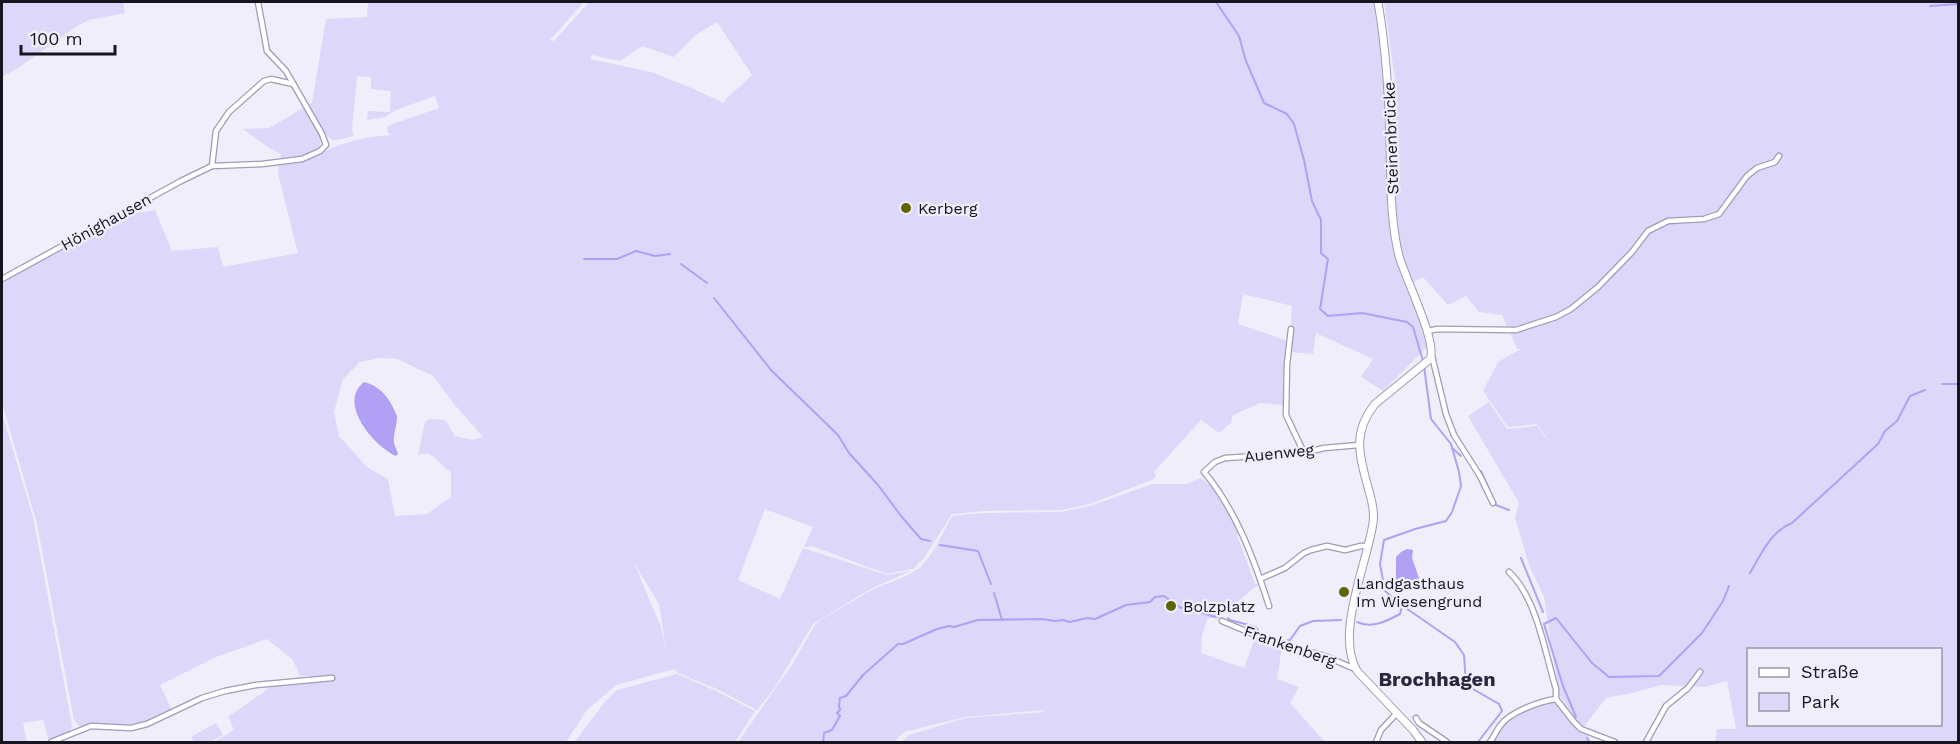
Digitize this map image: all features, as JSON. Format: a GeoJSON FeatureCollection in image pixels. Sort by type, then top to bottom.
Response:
{"type":"FeatureCollection","features":[{"type":"Feature","properties":{"kind":"main road","name":"Steinenbrücke"},"geometry":{"type":"LineString","coordinates":[[1378,2],[1386,45],[1389,81],[1395,237],[1405,274],[1428,332],[1432,348],[1431,358]]}},
{"type":"Feature","properties":{"kind":"main road"},"geometry":{"type":"LineString","coordinates":[[1422,742],[1358,671],[1353,663],[1349,640],[1354,604],[1374,520],[1373,504],[1359,445],[1361,427],[1368,413],[1389,391],[1431,358]]}},
{"type":"Feature","properties":{"kind":"street","name":"Hönighausen"},"geometry":{"type":"LineString","coordinates":[[2,279],[181,180],[212,166],[262,164],[302,159],[320,151],[326,145],[286,72],[267,51],[258,2]]}},
{"type":"Feature","properties":{"kind":"street"},"geometry":{"type":"LineString","coordinates":[[212,166],[216,131],[229,112],[264,81],[271,79],[294,85]]}},
{"type":"Feature","properties":{"kind":"street"},"geometry":{"type":"LineString","coordinates":[[1428,332],[1438,329],[1516,330],[1556,317],[1571,309],[1598,287],[1632,252],[1648,231],[1668,221],[1704,219],[1719,214],[1747,176],[1757,168],[1774,162],[1779,156]]}},
{"type":"Feature","properties":{"kind":"street"},"geometry":{"type":"LineString","coordinates":[[1291,330],[1287,364],[1287,415],[1304,453]]}},
{"type":"Feature","properties":{"kind":"street"},"geometry":{"type":"LineString","coordinates":[[1431,358],[1454,435],[1480,476],[1493,503]]}},
{"type":"Feature","properties":{"kind":"street","name":"Auenweg"},"geometry":{"type":"LineString","coordinates":[[1260,579],[1243,533],[1204,472],[1215,462],[1225,458],[1304,453],[1323,448],[1359,445]]}},
{"type":"Feature","properties":{"kind":"street"},"geometry":{"type":"LineString","coordinates":[[1269,606],[1260,579],[1278,572],[1311,550],[1327,546],[1345,550],[1368,546]]}},
{"type":"Feature","properties":{"kind":"street"},"geometry":{"type":"LineString","coordinates":[[1509,572],[1523,588],[1533,608],[1556,689],[1556,699],[1581,729],[1615,742]]}},
{"type":"Feature","properties":{"kind":"street","name":"Frankenberg"},"geometry":{"type":"LineString","coordinates":[[1222,621],[1267,640],[1325,656],[1358,671]]}},
{"type":"Feature","properties":{"kind":"street"},"geometry":{"type":"LineString","coordinates":[[1646,742],[1666,706],[1688,688],[1700,672]]}},
{"type":"Feature","properties":{"kind":"street"},"geometry":{"type":"LineString","coordinates":[[51,742],[91,726],[131,728],[147,724],[202,698],[225,691],[256,685],[332,678]]}},
{"type":"Feature","properties":{"kind":"street"},"geometry":{"type":"LineString","coordinates":[[1490,742],[1500,724],[1508,717],[1534,705],[1556,699]]}},
{"type":"Feature","properties":{"kind":"street"},"geometry":{"type":"LineString","coordinates":[[1376,742],[1381,730],[1397,714]]}},
{"type":"Feature","properties":{"kind":"street"},"geometry":{"type":"LineString","coordinates":[[1416,718],[1419,723],[1447,742]]}},
{"type":"Feature","properties":{"kind":"green space"},"geometry":{"type":"Polygon","coordinates":[[[2,2],[123,2],[125,13],[89,20],[77,26],[2,77],[2,2]]]}},
{"type":"Feature","properties":{"kind":"green space"},"geometry":{"type":"Polygon","coordinates":[[[368,2],[584,2],[550,40],[554,41],[589,2],[1378,2],[1395,222],[1396,87],[1384,2],[1958,2],[1958,742],[1715,742],[1717,729],[1736,729],[1727,681],[1704,687],[1661,685],[1606,698],[1584,727],[1577,721],[1559,695],[1544,597],[1529,565],[1515,518],[1519,503],[1468,416],[1489,402],[1507,429],[1537,426],[1555,450],[1537,424],[1508,427],[1483,391],[1498,362],[1521,349],[1517,349],[1502,315],[1479,312],[1466,296],[1448,305],[1423,277],[1409,285],[1428,331],[1428,346],[1383,391],[1361,377],[1373,359],[1316,333],[1313,354],[1289,352],[1292,306],[1243,294],[1238,324],[1288,341],[1284,405],[1260,403],[1233,415],[1231,423],[1219,433],[1201,420],[1154,472],[1156,476],[1154,479],[1090,504],[1062,510],[984,511],[952,514],[924,558],[913,569],[887,574],[812,546],[804,547],[813,527],[765,509],[738,580],[780,599],[803,548],[887,575],[911,571],[872,588],[813,624],[774,689],[757,710],[717,689],[678,673],[675,669],[616,685],[587,710],[566,742],[214,742],[234,730],[228,717],[275,684],[321,681],[324,676],[300,676],[293,660],[267,639],[216,657],[160,685],[172,710],[131,726],[81,728],[74,720],[37,524],[2,403],[2,282],[126,215],[155,210],[172,251],[218,247],[223,267],[298,253],[278,174],[279,165],[305,159],[352,141],[391,135],[387,127],[390,125],[439,108],[435,96],[396,110],[385,117],[367,120],[368,111],[390,112],[391,91],[371,89],[371,77],[357,76],[352,129],[354,136],[334,140],[327,135],[309,104],[312,103],[326,19],[367,17],[368,2]],[[717,22],[697,34],[674,57],[642,46],[620,61],[592,55],[590,59],[651,72],[724,103],[752,75],[717,22]],[[380,358],[360,362],[343,379],[334,412],[339,436],[368,468],[388,479],[395,516],[427,514],[451,497],[451,472],[431,455],[427,453],[418,455],[425,422],[430,419],[445,420],[455,436],[473,440],[483,437],[433,376],[397,359],[380,358]],[[634,563],[661,627],[667,655],[659,604],[634,563]]]}},
{"type":"Feature","properties":{"kind":"green space"},"geometry":{"type":"Polygon","coordinates":[[[305,107],[321,138],[319,148],[312,153],[280,161],[281,154],[243,129],[269,128],[305,107]]]}},
{"type":"Feature","properties":{"kind":"green space"},"geometry":{"type":"Polygon","coordinates":[[[2,413],[33,517],[72,726],[69,733],[49,741],[43,720],[23,723],[27,742],[2,742],[2,413]]]}},
{"type":"Feature","properties":{"kind":"green space"},"geometry":{"type":"Polygon","coordinates":[[[1200,478],[1218,494],[1228,510],[1240,533],[1237,535],[1255,584],[1259,584],[1218,618],[1208,618],[1202,635],[1201,653],[1244,668],[1255,638],[1282,647],[1277,679],[1299,687],[1290,703],[1325,742],[901,742],[909,735],[965,718],[1045,712],[1044,710],[965,717],[904,732],[894,742],[738,742],[792,665],[814,626],[872,590],[921,567],[934,550],[952,516],[983,513],[1061,512],[1090,506],[1152,484],[1187,484],[1200,478]]]}},
{"type":"Feature","properties":{"kind":"green space"},"geometry":{"type":"Polygon","coordinates":[[[677,674],[755,711],[735,742],[667,742],[664,740],[662,742],[575,742],[603,704],[617,690],[677,674]]]}},
{"type":"Feature","properties":{"kind":"green space"},"geometry":{"type":"Polygon","coordinates":[[[1550,702],[1560,706],[1578,731],[1589,736],[1591,742],[1492,742],[1503,725],[1515,715],[1550,702]]]}},
{"type":"Feature","properties":{"kind":"green space"},"geometry":{"type":"Polygon","coordinates":[[[216,723],[223,735],[210,742],[194,742],[191,737],[216,723]]]}},
{"type":"Feature","properties":{"kind":"shaded area"},"geometry":{"type":"Polygon","coordinates":[[[364,382],[376,387],[385,395],[397,416],[394,440],[398,454],[396,456],[387,451],[369,434],[356,412],[357,391],[364,382]]]}},
{"type":"Feature","properties":{"kind":"shaded area"},"geometry":{"type":"Polygon","coordinates":[[[1407,549],[1413,550],[1412,558],[1419,578],[1412,586],[1403,589],[1396,581],[1396,557],[1407,549]]]}},
{"type":"Feature","properties":{"kind":"waterway"},"geometry":{"type":"LineString","coordinates":[[1216,2],[1239,36],[1246,61],[1264,103],[1287,114],[1294,124],[1312,201],[1321,220],[1321,253],[1328,259],[1320,309],[1328,316],[1362,313],[1407,322],[1413,327],[1423,361]]}},
{"type":"Feature","properties":{"kind":"waterway"},"geometry":{"type":"LineString","coordinates":[[1930,6],[1958,4]]}},
{"type":"Feature","properties":{"kind":"waterway"},"geometry":{"type":"LineString","coordinates":[[584,259],[617,259],[636,251],[655,256],[670,254]]}},
{"type":"Feature","properties":{"kind":"waterway"},"geometry":{"type":"LineString","coordinates":[[681,264],[707,283]]}},
{"type":"Feature","properties":{"kind":"waterway"},"geometry":{"type":"LineString","coordinates":[[714,298],[771,370],[838,435],[849,453],[921,539],[930,541]]}},
{"type":"Feature","properties":{"kind":"waterway"},"geometry":{"type":"LineString","coordinates":[[1424,366],[1431,419],[1451,444],[1461,486],[1452,512],[1446,521],[1384,540],[1380,564],[1385,591],[1455,642],[1464,655],[1466,685],[1499,704],[1502,711],[1478,742]]}},
{"type":"Feature","properties":{"kind":"waterway"},"geometry":{"type":"LineString","coordinates":[[1942,384],[1958,384]]}},
{"type":"Feature","properties":{"kind":"waterway"},"geometry":{"type":"LineString","coordinates":[[1750,573],[1772,537],[1792,523],[1878,444],[1885,431],[1897,421],[1910,396],[1925,390]]}},
{"type":"Feature","properties":{"kind":"waterway"},"geometry":{"type":"LineString","coordinates":[[1452,448],[1461,456]]}},
{"type":"Feature","properties":{"kind":"waterway"},"geometry":{"type":"LineString","coordinates":[[1481,471],[1496,505],[1509,510]]}},
{"type":"Feature","properties":{"kind":"waterway"},"geometry":{"type":"LineString","coordinates":[[940,545],[978,551],[991,584]]}},
{"type":"Feature","properties":{"kind":"waterway"},"geometry":{"type":"LineString","coordinates":[[1521,558],[1543,612]]}},
{"type":"Feature","properties":{"kind":"waterway"},"geometry":{"type":"LineString","coordinates":[[1576,717],[1563,686],[1544,624],[1556,618],[1592,663],[1609,677],[1659,676],[1702,633],[1723,601],[1729,586]]}},
{"type":"Feature","properties":{"kind":"waterway"},"geometry":{"type":"LineString","coordinates":[[994,593],[1002,620]]}},
{"type":"Feature","properties":{"kind":"waterway"},"geometry":{"type":"LineString","coordinates":[[823,742],[824,733],[832,730],[840,716],[837,713],[840,710],[840,698],[846,696],[863,675],[898,644],[937,629],[978,620],[1042,619],[1070,622],[1087,618],[1095,619],[1126,605],[1150,602],[1155,597],[1164,596],[1181,608],[1186,606],[1193,612],[1218,617]]}},
{"type":"Feature","properties":{"kind":"waterway"},"geometry":{"type":"LineString","coordinates":[[1357,622],[1368,625],[1385,621],[1400,614],[1402,606]]}},
{"type":"Feature","properties":{"kind":"waterway"},"geometry":{"type":"LineString","coordinates":[[1228,618],[1256,627],[1260,634],[1272,639]]}},
{"type":"Feature","properties":{"kind":"waterway"},"geometry":{"type":"LineString","coordinates":[[1280,642],[1290,640],[1300,626],[1313,621],[1341,620]]}},
{"type":"Feature","properties":{"kind":"waterway"},"geometry":{"type":"LineString","coordinates":[[1587,738],[1589,742]]}},
{"type":"Feature","properties":{"kind":"place","name":"Kerberg"},"geometry":{"type":"Point","coordinates":[906,208]}},
{"type":"Feature","properties":{"kind":"place","name":"Landgasthaus Im Wiesengrund"},"geometry":{"type":"Point","coordinates":[1344,592]}},
{"type":"Feature","properties":{"kind":"place","name":"Bolzplatz"},"geometry":{"type":"Point","coordinates":[1171,606]}},
{"type":"Feature","properties":{"kind":"district","name":"Brochhagen"},"geometry":{"type":"Point","coordinates":[1437,679]}}]}
